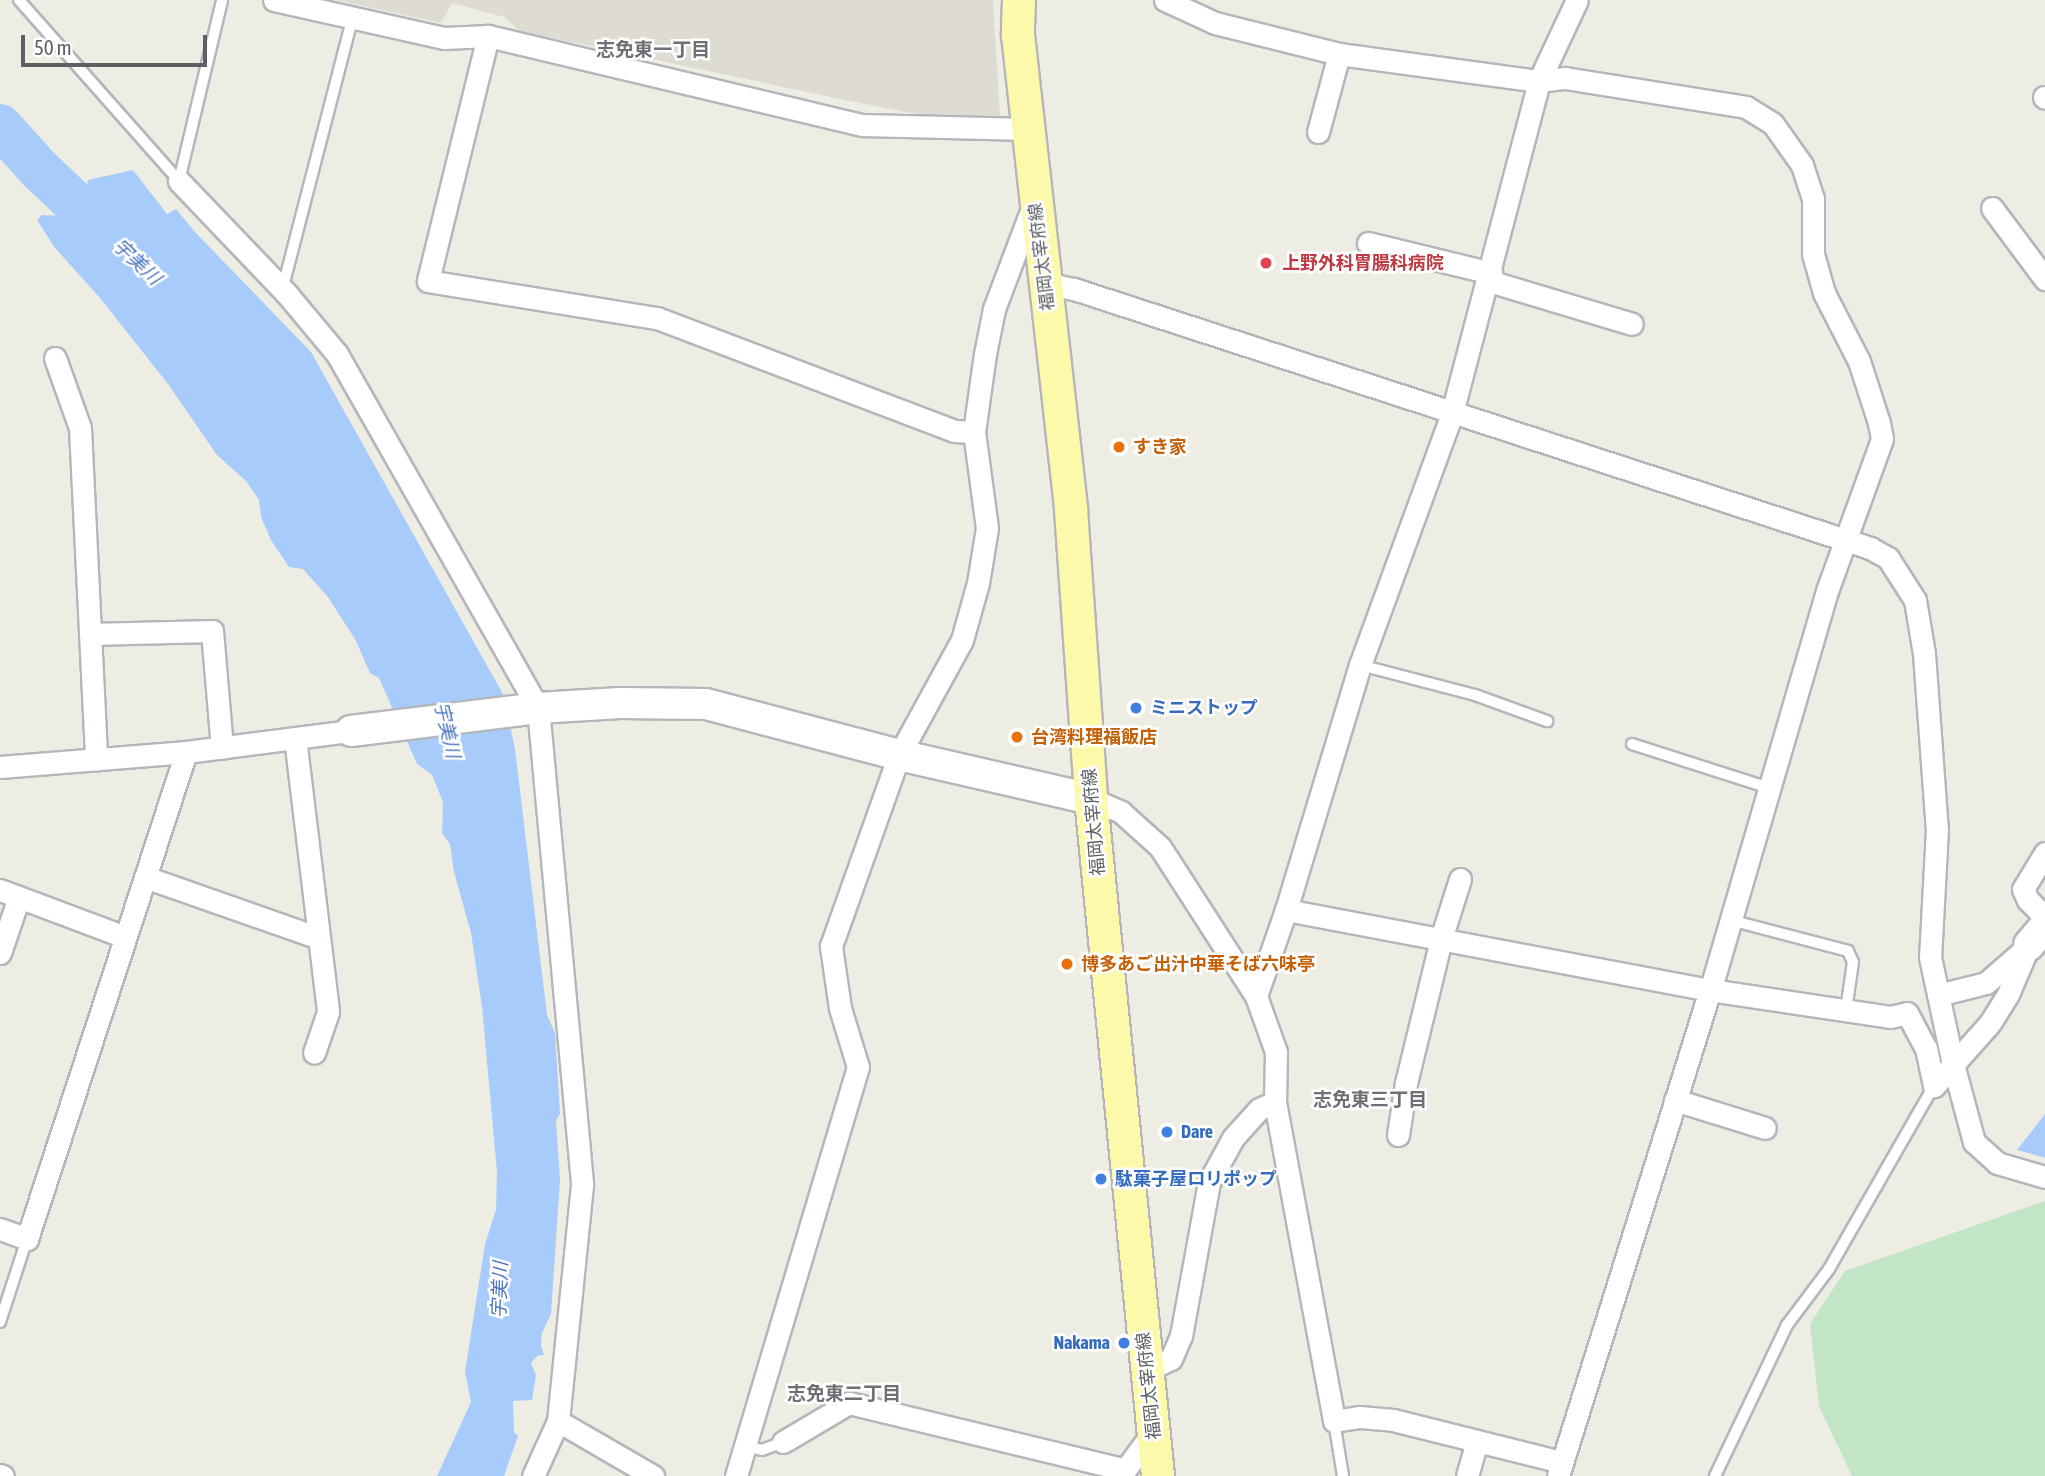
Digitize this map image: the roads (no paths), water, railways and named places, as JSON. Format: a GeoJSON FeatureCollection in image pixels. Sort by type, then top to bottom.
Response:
{"type":"FeatureCollection","features":[{"type":"Feature","properties":{"kind":"main road","name":"福岡太宰府線"},"geometry":{"type":"LineString","coordinates":[[1019,0],[1018,35],[1071,510],[1091,799],[1158,1476]]}},
{"type":"Feature","properties":{"kind":"street"},"geometry":{"type":"LineString","coordinates":[[274,0],[444,38],[488,36],[863,125],[1028,129]]}},
{"type":"Feature","properties":{"kind":"street"},"geometry":{"type":"LineString","coordinates":[[0,767],[186,752],[538,708],[620,703],[706,704],[899,755],[1091,799],[1121,812],[1160,847],[1256,996],[1276,1052],[1275,1102],[1334,1421],[1360,1417],[1393,1420],[1477,1441],[1560,1469],[1710,990],[1843,540],[1882,439],[1859,361],[1824,293],[1813,254],[1813,198],[1802,165],[1773,124],[1746,107],[1565,78],[1539,81],[1339,54],[1215,23],[1165,0]]}},
{"type":"Feature","properties":{"kind":"street"},"geometry":{"type":"LineString","coordinates":[[1256,996],[1286,910],[1360,665],[1452,413],[1490,277],[1539,81],[1577,0]]}},
{"type":"Feature","properties":{"kind":"street"},"geometry":{"type":"LineString","coordinates":[[488,36],[428,281],[657,318],[954,431],[974,432]]}},
{"type":"Feature","properties":{"kind":"street"},"geometry":{"type":"LineString","coordinates":[[1318,132],[1339,54]]}},
{"type":"Feature","properties":{"kind":"street"},"geometry":{"type":"LineString","coordinates":[[179,181],[278,285],[337,354],[538,708],[582,1185],[558,1421],[533,1476]]}},
{"type":"Feature","properties":{"kind":"street"},"geometry":{"type":"LineString","coordinates":[[736,1476],[858,1068],[840,1008],[831,946],[899,755],[962,640],[978,583],[987,528],[974,432],[994,309],[1035,201]]}},
{"type":"Feature","properties":{"kind":"street"},"geometry":{"type":"LineString","coordinates":[[1992,208],[2045,279]]}},
{"type":"Feature","properties":{"kind":"street"},"geometry":{"type":"LineString","coordinates":[[1368,243],[1490,277],[1632,324]]}},
{"type":"Feature","properties":{"kind":"street"},"geometry":{"type":"LineString","coordinates":[[1045,283],[1074,289],[1870,548],[1888,558],[1915,600],[1924,654],[1937,829],[1930,957],[1953,1064],[1974,1142],[1997,1163],[2045,1177]]}},
{"type":"Feature","properties":{"kind":"street"},"geometry":{"type":"LineString","coordinates":[[55,358],[80,428],[96,760]]}},
{"type":"Feature","properties":{"kind":"street"},"geometry":{"type":"LineString","coordinates":[[90,634],[212,632],[222,748]]}},
{"type":"Feature","properties":{"kind":"street"},"geometry":{"type":"LineString","coordinates":[[295,738],[328,1012],[314,1053]]}},
{"type":"Feature","properties":{"kind":"street"},"geometry":{"type":"LineString","coordinates":[[0,1229],[27,1238],[186,752]]}},
{"type":"Feature","properties":{"kind":"street"},"geometry":{"type":"LineString","coordinates":[[2045,853],[2024,889],[2028,900],[2045,917]]}},
{"type":"Feature","properties":{"kind":"street"},"geometry":{"type":"LineString","coordinates":[[145,877],[319,938]]}},
{"type":"Feature","properties":{"kind":"street"},"geometry":{"type":"LineString","coordinates":[[1398,1135],[1406,1083],[1441,939],[1460,879]]}},
{"type":"Feature","properties":{"kind":"street"},"geometry":{"type":"LineString","coordinates":[[0,953],[9,894],[125,937]]}},
{"type":"Feature","properties":{"kind":"street"},"geometry":{"type":"LineString","coordinates":[[1286,910],[1710,990],[1890,1017],[1907,1013],[1926,1048],[1934,1086]]}},
{"type":"Feature","properties":{"kind":"street"},"geometry":{"type":"LineString","coordinates":[[1938,995],[1986,983],[2037,936]]}},
{"type":"Feature","properties":{"kind":"street"},"geometry":{"type":"LineString","coordinates":[[1934,1086],[1973,1044],[2002,1004],[2037,936]]}},
{"type":"Feature","properties":{"kind":"street"},"geometry":{"type":"LineString","coordinates":[[1675,1100],[1765,1128]]}},
{"type":"Feature","properties":{"kind":"street"},"geometry":{"type":"LineString","coordinates":[[1147,1370],[1171,1359],[1181,1336],[1209,1182],[1233,1138],[1259,1109],[1275,1102]]}},
{"type":"Feature","properties":{"kind":"street"},"geometry":{"type":"LineString","coordinates":[[783,1442],[849,1404],[1123,1473],[1153,1432]]}},
{"type":"Feature","properties":{"kind":"street"},"geometry":{"type":"LineString","coordinates":[[558,1421],[653,1476]]}},
{"type":"Feature","properties":{"kind":"street"},"geometry":{"type":"LineString","coordinates":[[1467,1476],[1477,1441]]}},
{"type":"Feature","properties":{"kind":"lane"},"geometry":{"type":"LineString","coordinates":[[19,0],[179,181]]}},
{"type":"Feature","properties":{"kind":"lane"},"geometry":{"type":"LineString","coordinates":[[179,181],[222,0]]}},
{"type":"Feature","properties":{"kind":"lane"},"geometry":{"type":"LineString","coordinates":[[278,285],[285,279],[352,19]]}},
{"type":"Feature","properties":{"kind":"lane"},"geometry":{"type":"LineString","coordinates":[[1360,665],[1475,695],[1547,721]]}},
{"type":"Feature","properties":{"kind":"lane"},"geometry":{"type":"LineString","coordinates":[[1632,744],[1769,788]]}},
{"type":"Feature","properties":{"kind":"lane"},"geometry":{"type":"LineString","coordinates":[[1730,920],[1848,951],[1853,962],[1846,1010]]}},
{"type":"Feature","properties":{"kind":"lane"},"geometry":{"type":"LineString","coordinates":[[1715,1476],[1787,1325],[1829,1269],[1934,1086]]}},
{"type":"Feature","properties":{"kind":"lane"},"geometry":{"type":"LineString","coordinates":[[0,1322],[27,1238]]}},
{"type":"Feature","properties":{"kind":"lane"},"geometry":{"type":"LineString","coordinates":[[1334,1421],[1343,1476]]}},
{"type":"Feature","properties":{"kind":"lane"},"geometry":{"type":"LineString","coordinates":[[745,1446],[762,1450],[783,1442]]}},
{"type":"Feature","properties":{"kind":"water"},"geometry":{"type":"Polygon","coordinates":[[[133,170],[167,214],[176,209],[311,352],[503,694],[515,749],[547,1015],[555,1033],[560,1114],[556,1120],[560,1180],[551,1314],[542,1333],[541,1346],[544,1355],[537,1356],[531,1363],[536,1375],[532,1400],[513,1401],[514,1432],[518,1436],[504,1476],[437,1476],[471,1402],[465,1372],[485,1244],[496,1210],[497,1172],[482,1007],[471,933],[454,872],[450,844],[442,833],[443,802],[432,775],[417,764],[379,678],[370,673],[356,641],[328,597],[303,569],[289,567],[271,540],[261,517],[259,500],[246,481],[217,455],[168,384],[100,298],[55,248],[37,220],[42,215],[63,216],[72,212],[84,201],[88,180],[133,170]]]}},
{"type":"Feature","properties":{"kind":"water"},"geometry":{"type":"Polygon","coordinates":[[[2045,1114],[2045,1158],[2017,1150],[2045,1114]]]}},
{"type":"Feature","properties":{"kind":"waterway","name":"宇美川"},"geometry":{"type":"LineString","coordinates":[[0,126],[39,169],[121,247]]}},
{"type":"Feature","properties":{"kind":"place","name":"上野外科胃腸科病院"},"geometry":{"type":"Point","coordinates":[1266,263]}},
{"type":"Feature","properties":{"kind":"place","name":"すき家"},"geometry":{"type":"Point","coordinates":[1119,447]}},
{"type":"Feature","properties":{"kind":"place","name":"ミニストップ"},"geometry":{"type":"Point","coordinates":[1136,708]}},
{"type":"Feature","properties":{"kind":"place","name":"台湾料理福飯店"},"geometry":{"type":"Point","coordinates":[1017,737]}},
{"type":"Feature","properties":{"kind":"place","name":"博多あご出汁中華そば六味亭"},"geometry":{"type":"Point","coordinates":[1067,964]}},
{"type":"Feature","properties":{"kind":"place","name":"Dare"},"geometry":{"type":"Point","coordinates":[1167,1132]}},
{"type":"Feature","properties":{"kind":"place","name":"駄菓子屋ロリポップ"},"geometry":{"type":"Point","coordinates":[1101,1179]}},
{"type":"Feature","properties":{"kind":"place","name":"Nakama"},"geometry":{"type":"Point","coordinates":[1124,1343]}},
{"type":"Feature","properties":{"kind":"district","name":"志免東一丁目"},"geometry":{"type":"Point","coordinates":[653,50]}},
{"type":"Feature","properties":{"kind":"district","name":"志免東三丁目"},"geometry":{"type":"Point","coordinates":[1370,1100]}},
{"type":"Feature","properties":{"kind":"district","name":"志免東二丁目"},"geometry":{"type":"Point","coordinates":[844,1394]}}]}
